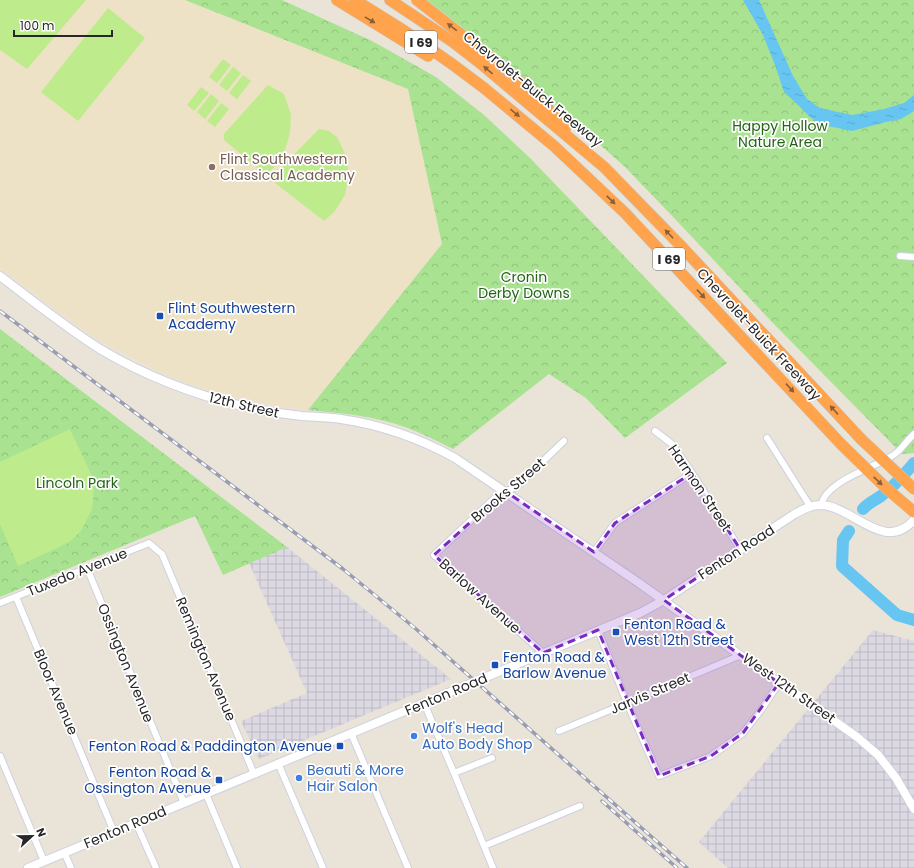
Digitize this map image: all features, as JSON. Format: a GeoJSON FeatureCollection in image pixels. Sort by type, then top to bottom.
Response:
{"type":"FeatureCollection","features":[{"type":"Feature","properties":{"kind":"highway"},"geometry":{"type":"LineString","coordinates":[[336,0],[484,88]]}},
{"type":"Feature","properties":{"kind":"highway","name":"Chevrolet-Buick Freeway"},"geometry":{"type":"LineString","coordinates":[[354,0],[403,30],[452,64],[484,88],[554,146],[625,213],[841,444],[886,488],[914,512]]}},
{"type":"Feature","properties":{"kind":"highway","name":"Chevrolet-Buick Freeway"},"geometry":{"type":"LineString","coordinates":[[390,0],[453,42],[604,167],[681,246],[861,439],[914,489]]}},
{"type":"Feature","properties":{"kind":"highway"},"geometry":{"type":"LineString","coordinates":[[418,0],[479,47],[533,93],[604,167]]}},
{"type":"Feature","properties":{"kind":"street"},"geometry":{"type":"LineString","coordinates":[[900,256],[914,257]]}},
{"type":"Feature","properties":{"kind":"street","name":"12th Street"},"geometry":{"type":"LineString","coordinates":[[0,276],[82,337],[121,361],[162,380],[204,396],[247,407],[284,414],[347,420],[370,424],[399,432],[428,444],[455,458],[505,491]]}},
{"type":"Feature","properties":{"kind":"street","name":"Harmon Street"},"geometry":{"type":"LineString","coordinates":[[655,431],[672,444],[740,549]]}},
{"type":"Feature","properties":{"kind":"street"},"geometry":{"type":"LineString","coordinates":[[821,505],[823,498],[831,489],[854,475],[893,456],[914,434]]}},
{"type":"Feature","properties":{"kind":"street"},"geometry":{"type":"LineString","coordinates":[[767,438],[810,506]]}},
{"type":"Feature","properties":{"kind":"street","name":"Brooks Street"},"geometry":{"type":"LineString","coordinates":[[434,555],[498,495],[516,487],[564,440]]}},
{"type":"Feature","properties":{"kind":"street"},"geometry":{"type":"LineString","coordinates":[[594,552],[615,523],[692,473]]}},
{"type":"Feature","properties":{"kind":"street","name":"West 12th Street"},"geometry":{"type":"LineString","coordinates":[[505,491],[664,600],[779,683],[841,725],[874,752],[884,763],[896,778],[914,809]]}},
{"type":"Feature","properties":{"kind":"street","name":"Fenton Road"},"geometry":{"type":"LineString","coordinates":[[28,868],[640,613],[664,600],[740,549],[793,515],[810,506],[821,505],[837,508],[871,527],[886,532],[902,530],[914,520]]}},
{"type":"Feature","properties":{"kind":"street","name":"Tuxedo Avenue"},"geometry":{"type":"LineString","coordinates":[[0,603],[149,543],[154,547]]}},
{"type":"Feature","properties":{"kind":"street","name":"Remington Avenue"},"geometry":{"type":"LineString","coordinates":[[154,547],[162,554],[254,774]]}},
{"type":"Feature","properties":{"kind":"street","name":"Barlow Avenue"},"geometry":{"type":"LineString","coordinates":[[434,555],[543,653]]}},
{"type":"Feature","properties":{"kind":"street","name":"Ossington Avenue"},"geometry":{"type":"LineString","coordinates":[[86,568],[184,803]]}},
{"type":"Feature","properties":{"kind":"street","name":"Bloor Avenue"},"geometry":{"type":"LineString","coordinates":[[16,597],[114,832]]}},
{"type":"Feature","properties":{"kind":"street"},"geometry":{"type":"LineString","coordinates":[[598,630],[627,703],[659,776],[711,756],[743,734],[779,683]]}},
{"type":"Feature","properties":{"kind":"street","name":"Jarvis Street"},"geometry":{"type":"LineString","coordinates":[[559,731],[741,655]]}},
{"type":"Feature","properties":{"kind":"street"},"geometry":{"type":"LineString","coordinates":[[424,703],[493,868]]}},
{"type":"Feature","properties":{"kind":"street"},"geometry":{"type":"LineString","coordinates":[[351,733],[408,868]]}},
{"type":"Feature","properties":{"kind":"street"},"geometry":{"type":"LineString","coordinates":[[0,756],[44,861]]}},
{"type":"Feature","properties":{"kind":"street"},"geometry":{"type":"LineString","coordinates":[[454,773],[492,758]]}},
{"type":"Feature","properties":{"kind":"street"},"geometry":{"type":"LineString","coordinates":[[278,763],[323,868]]}},
{"type":"Feature","properties":{"kind":"street"},"geometry":{"type":"LineString","coordinates":[[206,794],[237,868]]}},
{"type":"Feature","properties":{"kind":"street"},"geometry":{"type":"LineString","coordinates":[[484,846],[580,806]]}},
{"type":"Feature","properties":{"kind":"street"},"geometry":{"type":"LineString","coordinates":[[136,823],[156,868]]}},
{"type":"Feature","properties":{"kind":"street"},"geometry":{"type":"LineString","coordinates":[[64,852],[71,868]]}},
{"type":"Feature","properties":{"kind":"highlighted area"},"geometry":{"type":"Polygon","coordinates":[[[692,473],[740,549],[664,600],[779,683],[743,733],[711,756],[659,776],[598,630],[543,653],[434,555],[505,491],[594,552],[615,523],[692,473]]]}},
{"type":"Feature","properties":{"kind":"shaded area","name":"Flint Southwestern Classical Academy"},"geometry":{"type":"Polygon","coordinates":[[[0,0],[185,0],[408,89],[442,244],[308,410],[274,406],[253,401],[202,388],[163,374],[101,341],[82,329],[0,268],[0,0]]]}},
{"type":"Feature","properties":{"kind":"shaded area"},"geometry":{"type":"Polygon","coordinates":[[[287,547],[451,679],[259,759],[241,721],[307,693],[249,563],[287,547]]]}},
{"type":"Feature","properties":{"kind":"shaded area"},"geometry":{"type":"Polygon","coordinates":[[[873,630],[914,641],[914,868],[728,868],[699,842],[873,630]]]}},
{"type":"Feature","properties":{"kind":"green space"},"geometry":{"type":"Polygon","coordinates":[[[0,0],[86,0],[27,69],[0,50],[0,0]]]}},
{"type":"Feature","properties":{"kind":"green space","name":"Cronin Derby Downs"},"geometry":{"type":"Polygon","coordinates":[[[185,0],[282,0],[372,41],[436,77],[484,115],[530,158],[727,363],[625,438],[586,398],[549,374],[453,449],[417,432],[393,423],[333,412],[308,410],[442,244],[408,89],[185,0]]]}},
{"type":"Feature","properties":{"kind":"green space","name":"Happy Hollow Nature Area"},"geometry":{"type":"Polygon","coordinates":[[[427,0],[914,0],[914,453],[902,454],[771,321],[625,167],[510,65],[427,0]]]}},
{"type":"Feature","properties":{"kind":"green space"},"geometry":{"type":"Polygon","coordinates":[[[108,8],[145,38],[78,121],[41,92],[108,8]]]}},
{"type":"Feature","properties":{"kind":"green space"},"geometry":{"type":"Polygon","coordinates":[[[223,59],[231,65],[217,83],[209,77],[223,59]]]}},
{"type":"Feature","properties":{"kind":"green space"},"geometry":{"type":"Polygon","coordinates":[[[233,67],[241,73],[227,91],[219,85],[233,67]]]}},
{"type":"Feature","properties":{"kind":"green space"},"geometry":{"type":"Polygon","coordinates":[[[243,75],[251,81],[237,99],[229,93],[243,75]]]}},
{"type":"Feature","properties":{"kind":"green space"},"geometry":{"type":"Polygon","coordinates":[[[268,85],[284,94],[291,115],[290,133],[285,150],[275,166],[266,175],[224,140],[224,134],[268,85]]]}},
{"type":"Feature","properties":{"kind":"green space"},"geometry":{"type":"Polygon","coordinates":[[[201,87],[209,93],[194,111],[187,105],[201,87]]]}},
{"type":"Feature","properties":{"kind":"green space"},"geometry":{"type":"Polygon","coordinates":[[[211,94],[219,101],[205,119],[197,112],[211,94]]]}},
{"type":"Feature","properties":{"kind":"green space"},"geometry":{"type":"Polygon","coordinates":[[[221,103],[229,109],[215,127],[207,121],[221,103]]]}},
{"type":"Feature","properties":{"kind":"green space"},"geometry":{"type":"Polygon","coordinates":[[[319,129],[329,131],[337,137],[345,154],[349,174],[345,195],[334,212],[324,221],[275,183],[273,176],[319,129]]]}},
{"type":"Feature","properties":{"kind":"green space","name":"Lincoln Park"},"geometry":{"type":"Polygon","coordinates":[[[0,329],[287,547],[223,575],[195,516],[0,597],[0,329]]]}},
{"type":"Feature","properties":{"kind":"green space"},"geometry":{"type":"Polygon","coordinates":[[[70,429],[92,476],[94,491],[92,509],[81,531],[68,543],[18,566],[0,524],[0,462],[70,429]]]}},
{"type":"Feature","properties":{"kind":"water"},"geometry":{"type":"Polygon","coordinates":[[[743,0],[759,0],[793,76],[807,99],[820,108],[852,115],[884,109],[904,103],[914,95],[914,111],[901,119],[852,131],[821,125],[810,117],[784,92],[763,35],[743,0]]]}},
{"type":"Feature","properties":{"kind":"waterway"},"geometry":{"type":"LineString","coordinates":[[863,509],[890,489],[914,463]]}},
{"type":"Feature","properties":{"kind":"waterway"},"geometry":{"type":"LineString","coordinates":[[849,531],[843,540],[842,566],[897,615],[914,620]]}},
{"type":"Feature","properties":{"kind":"railway"},"geometry":{"type":"LineString","coordinates":[[0,311],[343,569],[416,629],[687,868]]}},
{"type":"Feature","properties":{"kind":"railway"},"geometry":{"type":"LineString","coordinates":[[602,801],[677,868]]}},
{"type":"Feature","properties":{"kind":"place","name":"Flint Southwestern Classical Academy"},"geometry":{"type":"Point","coordinates":[212,167]}},
{"type":"Feature","properties":{"kind":"place","name":"Flint Southwestern Academy"},"geometry":{"type":"Point","coordinates":[160,316]}},
{"type":"Feature","properties":{"kind":"place","name":"Fenton Road & West 12th Street"},"geometry":{"type":"Point","coordinates":[616,632]}},
{"type":"Feature","properties":{"kind":"place","name":"Fenton Road & Barlow Avenue"},"geometry":{"type":"Point","coordinates":[495,665]}},
{"type":"Feature","properties":{"kind":"place","name":"Wolf's Head Auto Body Shop"},"geometry":{"type":"Point","coordinates":[414,736]}},
{"type":"Feature","properties":{"kind":"place","name":"Fenton Road & Paddington Avenue"},"geometry":{"type":"Point","coordinates":[340,746]}},
{"type":"Feature","properties":{"kind":"place","name":"Beauti & More Hair Salon"},"geometry":{"type":"Point","coordinates":[299,778]}},
{"type":"Feature","properties":{"kind":"place","name":"Fenton Road & Ossington Avenue"},"geometry":{"type":"Point","coordinates":[219,780]}}]}
